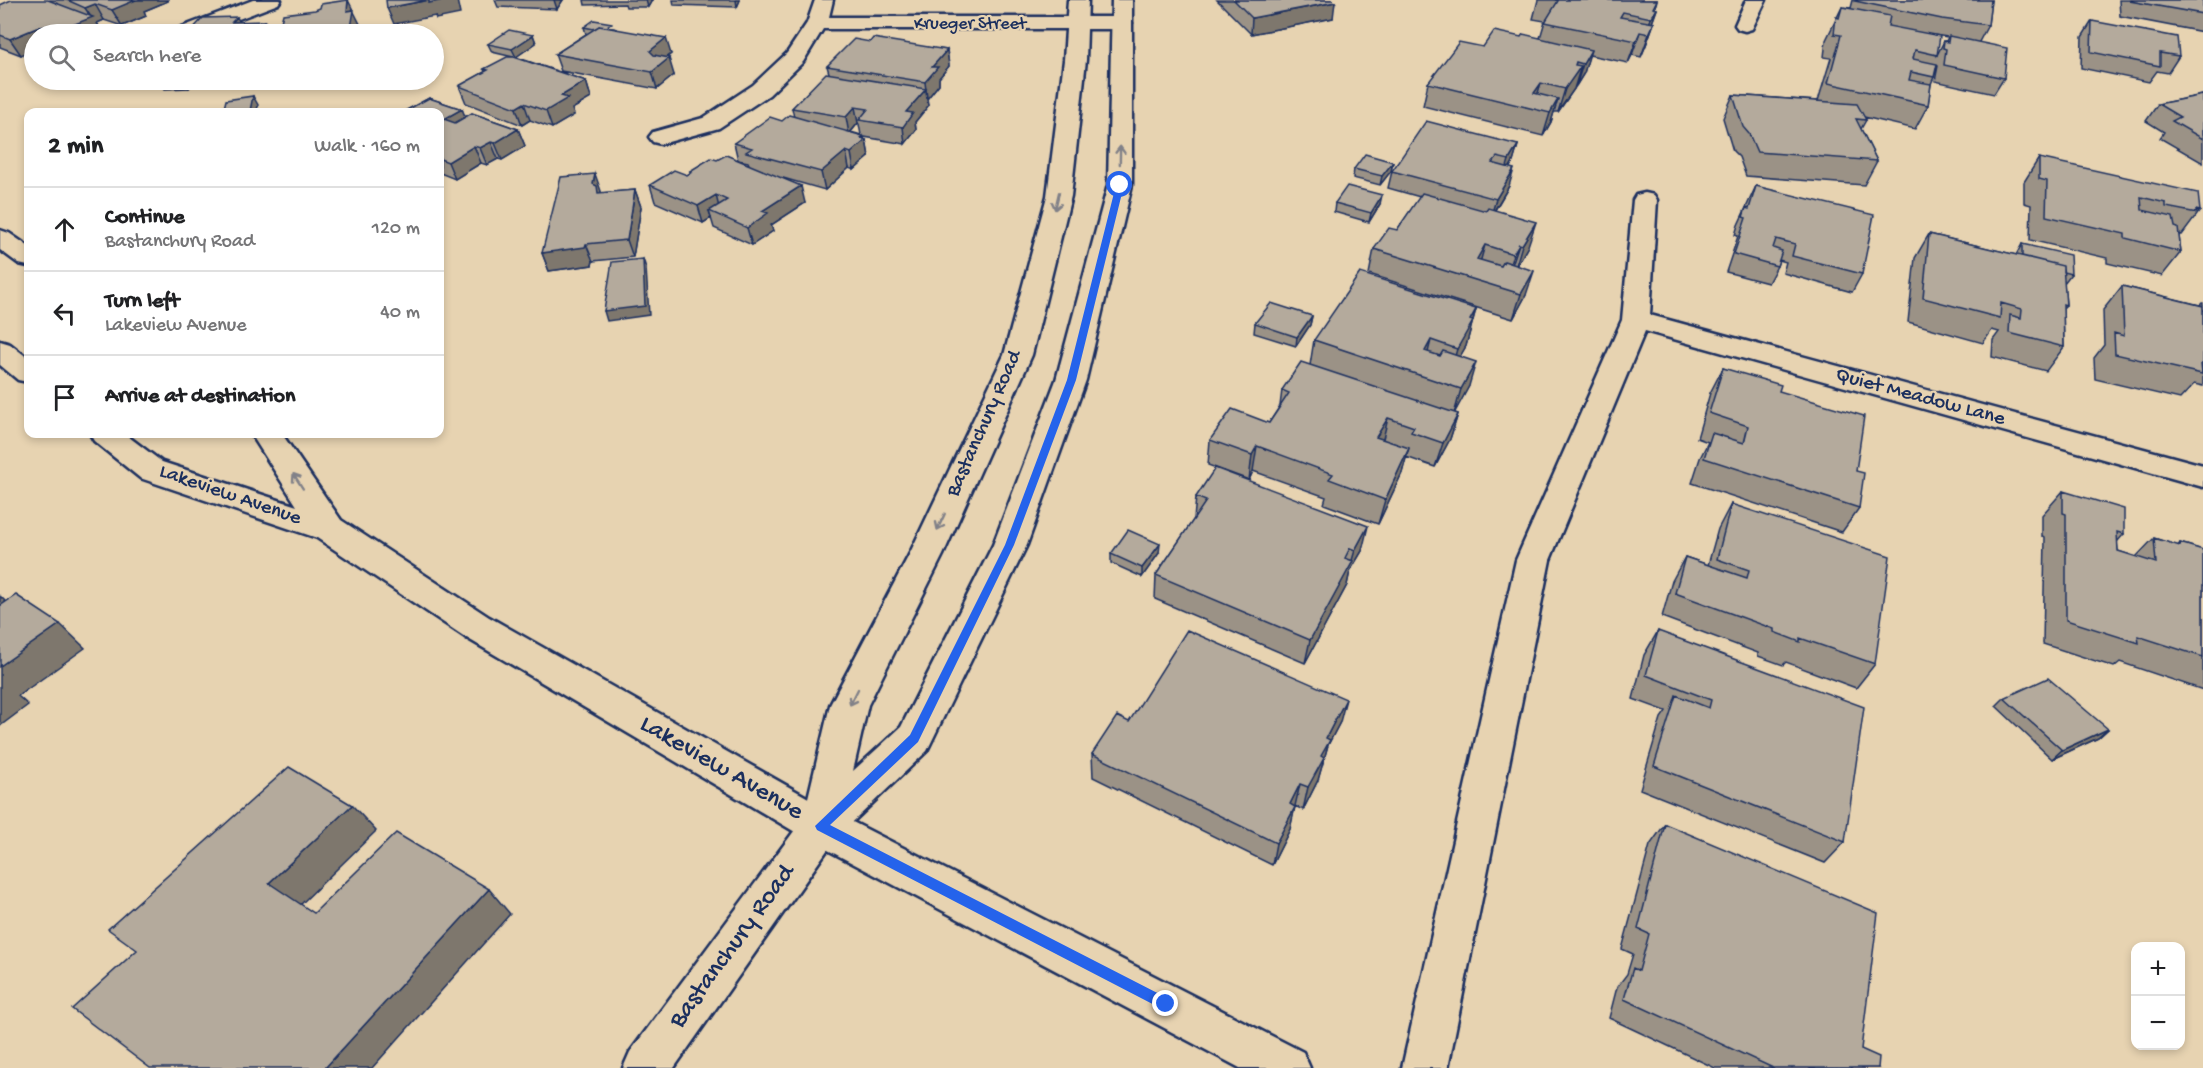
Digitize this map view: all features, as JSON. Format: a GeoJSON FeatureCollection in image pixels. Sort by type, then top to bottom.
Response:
{"type":"FeatureCollection","features":[{"type":"Feature","properties":{"kind":"street"},"geometry":{"type":"LineString","coordinates":[[207,24],[271,0]]}},
{"type":"Feature","properties":{"kind":"street"},"geometry":{"type":"LineString","coordinates":[[661,137],[711,123],[761,90],[795,57],[818,23],[825,0]]}},
{"type":"Feature","properties":{"kind":"street"},"geometry":{"type":"LineString","coordinates":[[1745,25],[1756,0]]}},
{"type":"Feature","properties":{"kind":"street","name":"Bastanchury Road"},"geometry":{"type":"LineString","coordinates":[[821,826],[849,705],[926,555],[1018,355],[1059,196],[1075,60],[1077,12]]}},
{"type":"Feature","properties":{"kind":"street","name":"Krueger Street"},"geometry":{"type":"LineString","coordinates":[[818,23],[1122,12]]}},
{"type":"Feature","properties":{"kind":"street","name":"Bastanchury Road"},"geometry":{"type":"LineString","coordinates":[[645,1068],[821,826],[914,739],[1014,534],[1071,380],[1120,185],[1122,12]]}},
{"type":"Feature","properties":{"kind":"street"},"geometry":{"type":"LineString","coordinates":[[1425,1068],[1533,560],[1636,320],[1645,200]]}},
{"type":"Feature","properties":{"kind":"street"},"geometry":{"type":"LineString","coordinates":[[0,238],[24,255]]}},
{"type":"Feature","properties":{"kind":"street","name":"Quiet Meadow Lane"},"geometry":{"type":"LineString","coordinates":[[1636,320],[2203,476]]}},
{"type":"Feature","properties":{"kind":"street"},"geometry":{"type":"LineString","coordinates":[[0,350],[24,370]]}},
{"type":"Feature","properties":{"kind":"street","name":"Lakeview Avenue"},"geometry":{"type":"LineString","coordinates":[[110,438],[151,470],[329,529],[477,627],[821,826],[1287,1068]]}},
{"type":"Feature","properties":{"kind":"street","name":"Lakeview Avenue"},"geometry":{"type":"LineString","coordinates":[[269,438],[329,529]]}},
{"type":"Feature","properties":{"kind":"building"},"geometry":{"type":"Polygon","coordinates":[[[11,0],[48,0],[93,17],[75,24],[24,24],[24,33],[10,39],[0,35],[0,5],[11,0]]]}},
{"type":"Feature","properties":{"kind":"building"},"geometry":{"type":"Polygon","coordinates":[[[67,0],[136,0],[112,10],[95,4],[85,8],[67,0]]]}},
{"type":"Feature","properties":{"kind":"building"},"geometry":{"type":"Polygon","coordinates":[[[348,0],[347,11],[354,10],[352,24],[280,24],[283,14],[315,10],[320,8],[321,4],[348,0]]]}},
{"type":"Feature","properties":{"kind":"building"},"geometry":{"type":"Polygon","coordinates":[[[386,0],[429,0],[387,8],[386,0]]]}},
{"type":"Feature","properties":{"kind":"building"},"geometry":{"type":"Polygon","coordinates":[[[1234,0],[1332,0],[1335,2],[1252,18],[1234,0]]]}},
{"type":"Feature","properties":{"kind":"building"},"geometry":{"type":"Polygon","coordinates":[[[1555,0],[1657,0],[1653,8],[1657,9],[1651,18],[1623,12],[1620,17],[1654,23],[1649,34],[1640,32],[1636,41],[1545,22],[1558,1],[1555,0]]]}},
{"type":"Feature","properties":{"kind":"building"},"geometry":{"type":"Polygon","coordinates":[[[1856,0],[1991,0],[1988,25],[1942,19],[1856,0]]]}},
{"type":"Feature","properties":{"kind":"building"},"geometry":{"type":"Polygon","coordinates":[[[2203,0],[2203,14],[2130,1],[2203,0]]]}},
{"type":"Feature","properties":{"kind":"building"},"geometry":{"type":"Polygon","coordinates":[[[1842,7],[1890,16],[1888,26],[1940,36],[1937,55],[1915,50],[1913,59],[1937,64],[1934,77],[1911,72],[1909,80],[1931,84],[1928,105],[1828,83],[1841,35],[1834,34],[1836,17],[1839,18],[1842,7]]]}},
{"type":"Feature","properties":{"kind":"building"},"geometry":{"type":"Polygon","coordinates":[[[237,17],[232,22],[265,21],[262,24],[197,24],[203,18],[237,17]]]}},
{"type":"Feature","properties":{"kind":"building"},"geometry":{"type":"Polygon","coordinates":[[[594,20],[612,23],[607,27],[599,26],[594,29],[584,27],[594,20]]]}},
{"type":"Feature","properties":{"kind":"building"},"geometry":{"type":"Polygon","coordinates":[[[2092,21],[2177,37],[2179,56],[2160,53],[2160,66],[2091,52],[2092,21]]]}},
{"type":"Feature","properties":{"kind":"building"},"geometry":{"type":"Polygon","coordinates":[[[599,26],[666,38],[650,51],[654,55],[669,58],[652,72],[555,54],[599,26]]]}},
{"type":"Feature","properties":{"kind":"building"},"geometry":{"type":"Polygon","coordinates":[[[509,30],[533,35],[512,49],[488,44],[509,30]]]}},
{"type":"Feature","properties":{"kind":"building"},"geometry":{"type":"Polygon","coordinates":[[[1494,31],[1521,37],[1523,34],[1591,50],[1583,64],[1576,62],[1575,65],[1581,66],[1565,89],[1541,83],[1534,93],[1558,99],[1550,113],[1428,83],[1459,42],[1483,47],[1494,31]]]}},
{"type":"Feature","properties":{"kind":"building"},"geometry":{"type":"Polygon","coordinates":[[[1949,36],[2007,48],[2004,78],[1944,65],[1946,49],[1943,48],[1944,41],[1948,42],[1949,36]]]}},
{"type":"Feature","properties":{"kind":"building"},"geometry":{"type":"Polygon","coordinates":[[[873,38],[947,50],[932,67],[938,67],[925,82],[827,66],[854,39],[870,42],[873,38]]]}},
{"type":"Feature","properties":{"kind":"building"},"geometry":{"type":"Polygon","coordinates":[[[507,57],[514,57],[586,81],[561,96],[568,98],[546,111],[524,103],[516,108],[459,86],[507,57]]]}},
{"type":"Feature","properties":{"kind":"building"},"geometry":{"type":"Polygon","coordinates":[[[826,73],[926,89],[906,112],[913,113],[903,127],[859,120],[868,109],[855,107],[846,117],[792,108],[826,73]]]}},
{"type":"Feature","properties":{"kind":"building"},"geometry":{"type":"Polygon","coordinates":[[[1733,95],[1857,104],[1866,120],[1856,119],[1877,161],[1757,152],[1749,134],[1743,127],[1733,95]]]}},
{"type":"Feature","properties":{"kind":"building"},"geometry":{"type":"Polygon","coordinates":[[[2203,95],[2203,139],[2172,121],[2180,117],[2158,104],[2203,95]]]}},
{"type":"Feature","properties":{"kind":"building"},"geometry":{"type":"Polygon","coordinates":[[[253,96],[251,108],[224,108],[226,100],[253,96]]]}},
{"type":"Feature","properties":{"kind":"building"},"geometry":{"type":"Polygon","coordinates":[[[429,98],[462,109],[444,119],[444,108],[411,108],[429,98]]]}},
{"type":"Feature","properties":{"kind":"building"},"geometry":{"type":"Polygon","coordinates":[[[472,113],[518,129],[495,143],[491,142],[480,148],[474,146],[448,162],[444,160],[444,119],[455,123],[472,113]]]}},
{"type":"Feature","properties":{"kind":"building"},"geometry":{"type":"Polygon","coordinates":[[[789,115],[863,136],[861,138],[866,140],[851,153],[846,151],[821,172],[746,152],[752,148],[734,143],[770,117],[782,121],[789,115]]]}},
{"type":"Feature","properties":{"kind":"building"},"geometry":{"type":"Polygon","coordinates":[[[1426,121],[1518,145],[1509,160],[1497,157],[1492,163],[1514,169],[1496,199],[1392,171],[1426,121]]]}},
{"type":"Feature","properties":{"kind":"building"},"geometry":{"type":"Polygon","coordinates":[[[1365,154],[1393,162],[1382,176],[1354,169],[1365,154]]]}},
{"type":"Feature","properties":{"kind":"building"},"geometry":{"type":"Polygon","coordinates":[[[726,155],[801,186],[762,211],[768,213],[747,228],[709,211],[727,200],[716,195],[698,206],[650,185],[674,170],[687,175],[711,158],[717,160],[726,155]]]}},
{"type":"Feature","properties":{"kind":"building"},"geometry":{"type":"Polygon","coordinates":[[[2039,158],[2198,193],[2200,211],[2196,210],[2197,213],[2166,207],[2166,203],[2141,197],[2142,210],[2173,217],[2175,227],[2178,228],[2181,252],[2125,238],[2125,234],[2046,216],[2047,181],[2039,179],[2039,158]]]}},
{"type":"Feature","properties":{"kind":"building"},"geometry":{"type":"Polygon","coordinates":[[[595,174],[593,184],[597,186],[598,193],[635,190],[627,240],[586,244],[585,247],[542,253],[561,177],[595,174]]]}},
{"type":"Feature","properties":{"kind":"building"},"geometry":{"type":"Polygon","coordinates":[[[1347,186],[1382,195],[1371,213],[1335,203],[1347,186]]]}},
{"type":"Feature","properties":{"kind":"building"},"geometry":{"type":"Polygon","coordinates":[[[1756,186],[1874,215],[1862,274],[1792,256],[1795,244],[1776,239],[1773,248],[1782,251],[1777,266],[1734,254],[1746,218],[1743,217],[1746,208],[1749,209],[1756,186]]]}},
{"type":"Feature","properties":{"kind":"building"},"geometry":{"type":"Polygon","coordinates":[[[1422,193],[1536,222],[1522,245],[1519,244],[1513,254],[1485,245],[1477,259],[1501,266],[1504,261],[1534,271],[1521,294],[1374,249],[1389,228],[1397,230],[1422,193]]]}},
{"type":"Feature","properties":{"kind":"building"},"geometry":{"type":"Polygon","coordinates":[[[1929,234],[2063,266],[2066,305],[2063,304],[2064,347],[2009,333],[2010,315],[2021,318],[2022,309],[2001,303],[2000,318],[1923,298],[1929,234]]]}},
{"type":"Feature","properties":{"kind":"building"},"geometry":{"type":"Polygon","coordinates":[[[2022,244],[2070,255],[2071,274],[2063,272],[2063,266],[2022,256],[2022,244]]]}},
{"type":"Feature","properties":{"kind":"building"},"geometry":{"type":"Polygon","coordinates":[[[643,259],[645,306],[604,311],[612,262],[643,259]]]}},
{"type":"Feature","properties":{"kind":"building"},"geometry":{"type":"Polygon","coordinates":[[[1360,273],[1476,309],[1470,320],[1473,321],[1457,349],[1431,340],[1425,351],[1440,356],[1443,351],[1476,362],[1461,389],[1314,340],[1360,273]]]}},
{"type":"Feature","properties":{"kind":"building"},"geometry":{"type":"Polygon","coordinates":[[[2122,286],[2203,306],[2202,374],[2115,354],[2114,333],[2124,336],[2122,286]]]}},
{"type":"Feature","properties":{"kind":"building"},"geometry":{"type":"Polygon","coordinates":[[[1271,303],[1312,316],[1297,337],[1255,323],[1271,303]]]}},
{"type":"Feature","properties":{"kind":"building"},"geometry":{"type":"Polygon","coordinates":[[[1301,362],[1458,414],[1443,443],[1411,432],[1414,427],[1388,418],[1376,437],[1409,448],[1385,500],[1329,479],[1333,474],[1257,446],[1252,455],[1210,440],[1232,409],[1269,423],[1289,393],[1282,390],[1301,362]]]}},
{"type":"Feature","properties":{"kind":"building"},"geometry":{"type":"Polygon","coordinates":[[[1723,368],[1781,385],[1779,391],[1864,416],[1856,471],[1864,473],[1859,508],[1704,458],[1712,433],[1744,443],[1748,426],[1709,413],[1723,368]]]}},
{"type":"Feature","properties":{"kind":"building"},"geometry":{"type":"Polygon","coordinates":[[[1215,468],[1368,526],[1355,550],[1350,548],[1345,558],[1353,561],[1310,640],[1156,575],[1206,501],[1196,497],[1215,468]]]}},
{"type":"Feature","properties":{"kind":"building"},"geometry":{"type":"Polygon","coordinates":[[[2063,491],[2124,509],[2124,534],[2117,532],[2118,551],[2156,563],[2154,538],[2203,550],[2203,657],[2138,636],[2139,643],[2066,620],[2066,514],[2063,513],[2063,491]]]}},
{"type":"Feature","properties":{"kind":"building"},"geometry":{"type":"Polygon","coordinates":[[[1731,504],[1890,556],[1875,664],[1800,638],[1800,642],[1774,632],[1774,629],[1675,593],[1685,557],[1747,578],[1749,570],[1717,559],[1731,504]]]}},
{"type":"Feature","properties":{"kind":"building"},"geometry":{"type":"Polygon","coordinates":[[[1128,530],[1160,544],[1142,568],[1111,554],[1128,530]]]}},
{"type":"Feature","properties":{"kind":"building"},"geometry":{"type":"Polygon","coordinates":[[[16,595],[60,624],[0,666],[0,606],[16,595]]]}},
{"type":"Feature","properties":{"kind":"building"},"geometry":{"type":"Polygon","coordinates":[[[1187,630],[1346,699],[1326,738],[1330,740],[1321,756],[1324,758],[1308,787],[1300,784],[1290,804],[1295,807],[1276,843],[1092,754],[1117,716],[1129,722],[1187,630]]]}},
{"type":"Feature","properties":{"kind":"building"},"geometry":{"type":"Polygon","coordinates":[[[1658,631],[1864,707],[1845,842],[1654,766],[1676,695],[1709,708],[1711,700],[1646,675],[1658,631]]]}},
{"type":"Feature","properties":{"kind":"building"},"geometry":{"type":"Polygon","coordinates":[[[2048,678],[2108,729],[2062,750],[2004,698],[2048,678]]]}},
{"type":"Feature","properties":{"kind":"building"},"geometry":{"type":"Polygon","coordinates":[[[289,767],[352,805],[269,883],[314,913],[396,833],[489,889],[325,1068],[150,1068],[72,1009],[137,950],[108,929],[289,767]]]}},
{"type":"Feature","properties":{"kind":"building"},"geometry":{"type":"Polygon","coordinates":[[[1665,824],[1878,913],[1861,1049],[1879,1057],[1878,1068],[1773,1068],[1624,999],[1633,968],[1639,971],[1649,934],[1638,929],[1665,824]]]}},
{"type":"Feature","properties":{"kind":"route"},"geometry":{"type":"LineString","coordinates":[[1120,185],[1071,380],[1010,545],[914,739],[821,826],[1166,1004]]}}]}
